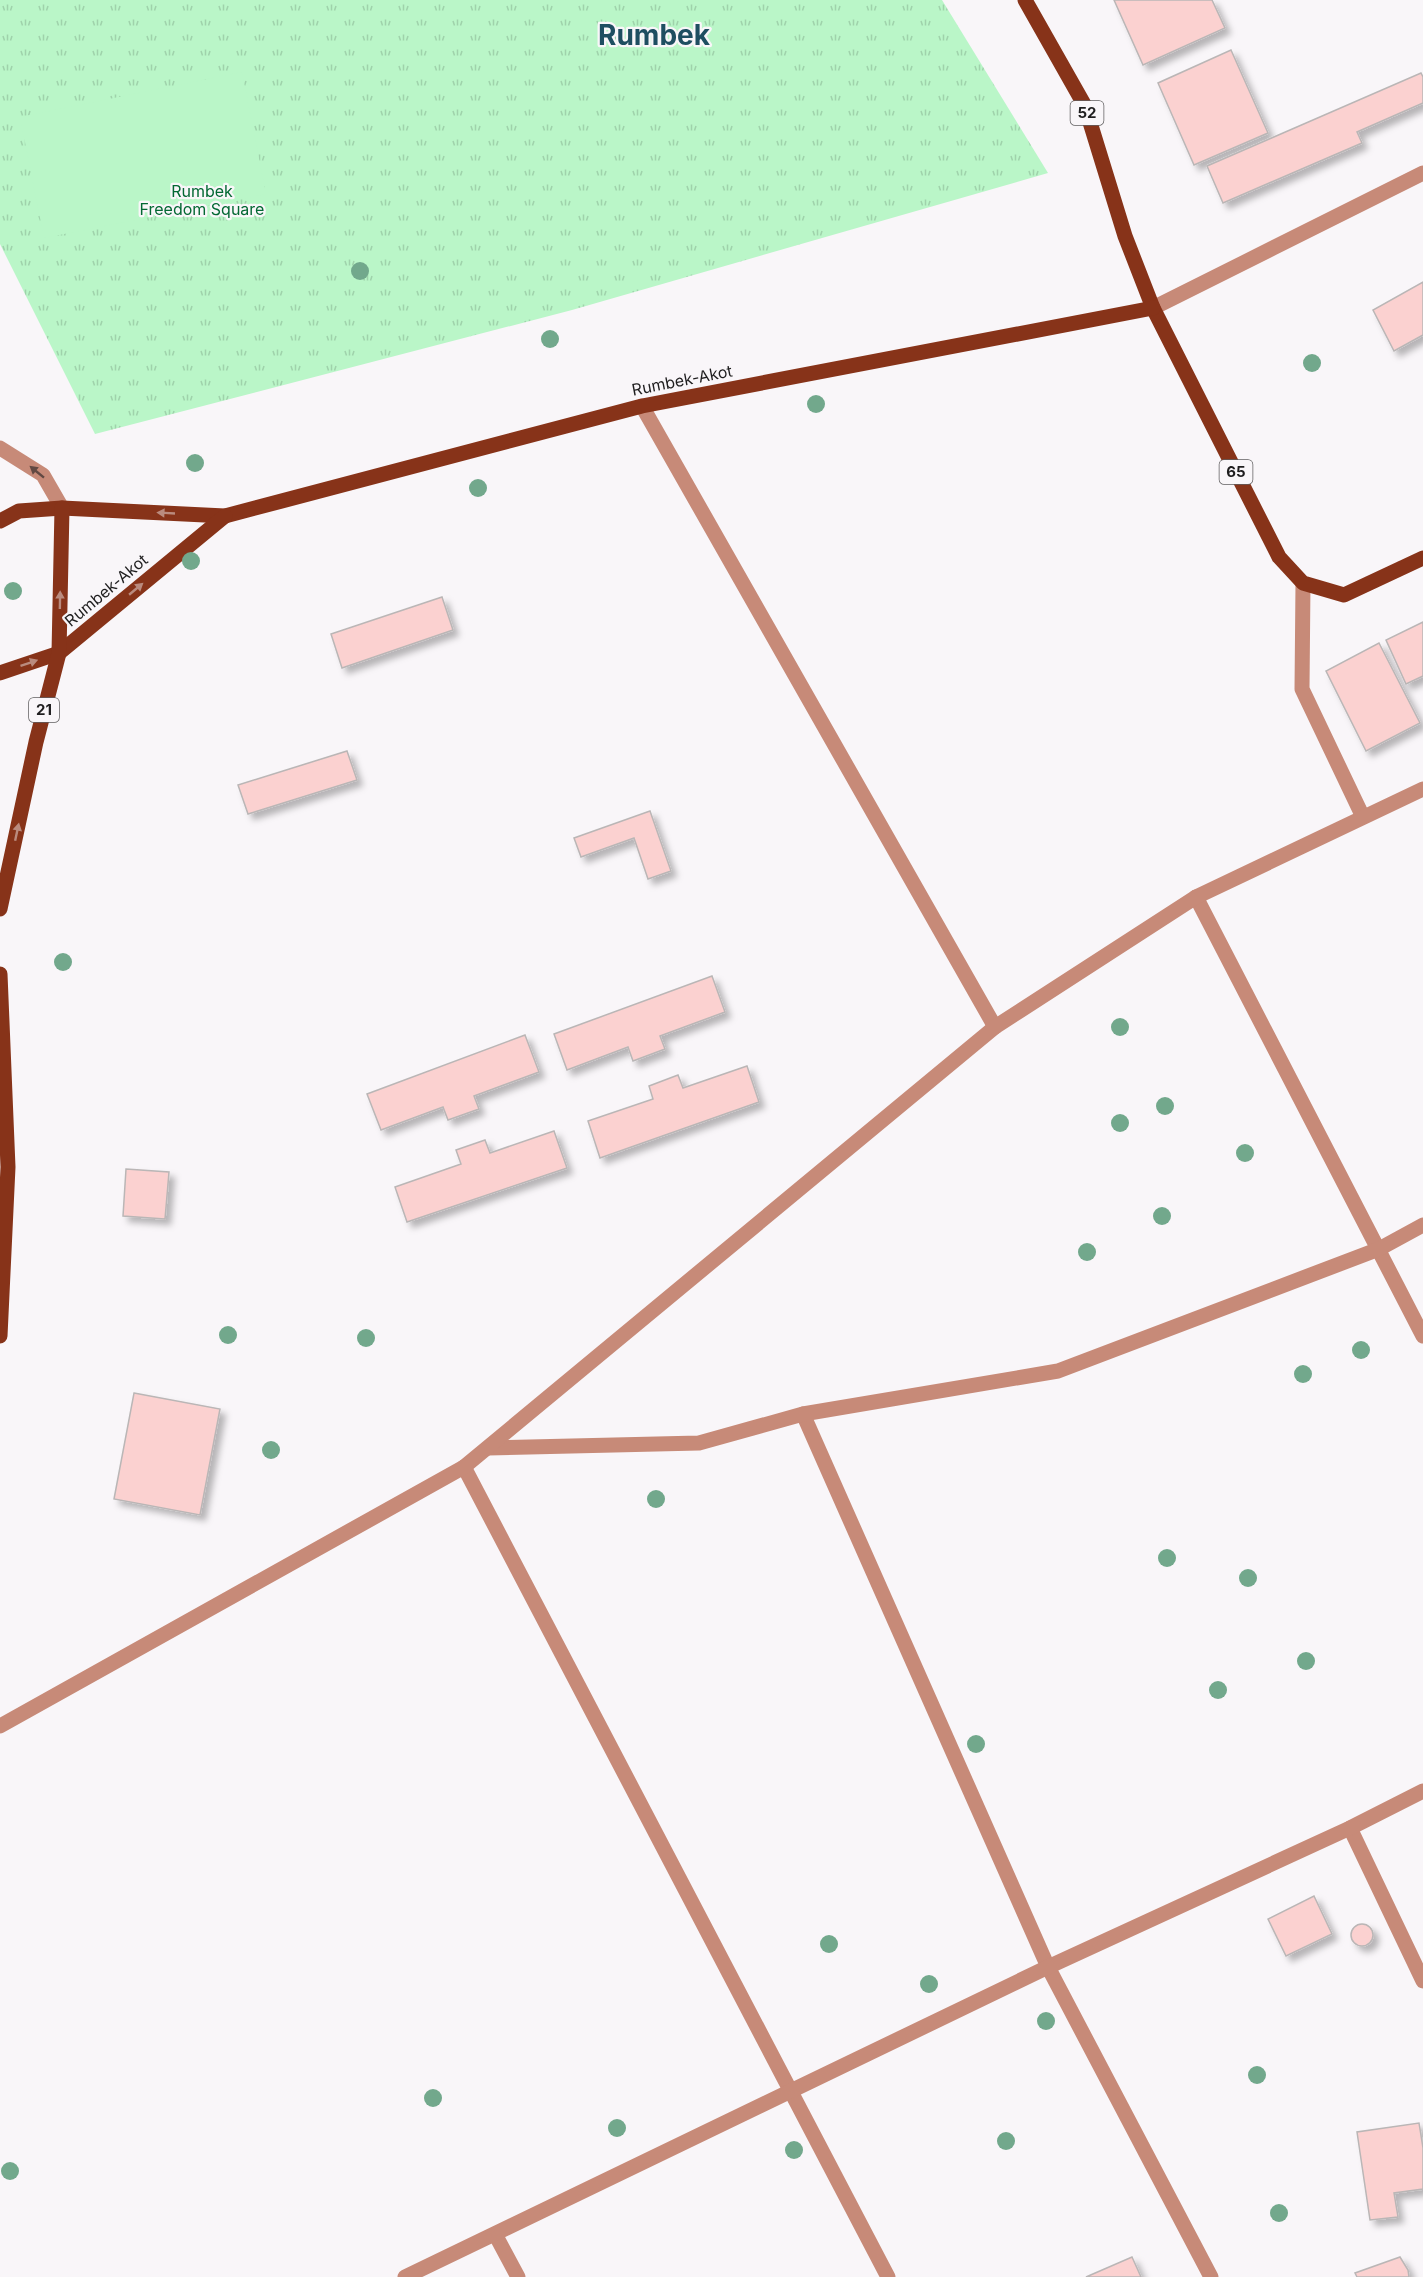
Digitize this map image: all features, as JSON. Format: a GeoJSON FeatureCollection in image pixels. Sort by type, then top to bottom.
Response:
{"type":"FeatureCollection","features":[{"type":"Feature","properties":{"kind":"main road","name":"52"},"geometry":{"type":"LineString","coordinates":[[1025,0],[1085,106],[1125,236]]}},
{"type":"Feature","properties":{"kind":"main road","name":"65"},"geometry":{"type":"LineString","coordinates":[[1125,236],[1153,308],[1280,557],[1303,583]]}},
{"type":"Feature","properties":{"kind":"main road","name":"Rumbek-Akot"},"geometry":{"type":"LineString","coordinates":[[0,521],[19,511],[62,508],[225,516],[642,406],[1153,308]]}},
{"type":"Feature","properties":{"kind":"main road","name":"21"},"geometry":{"type":"LineString","coordinates":[[0,909],[36,742],[59,653],[62,508]]}},
{"type":"Feature","properties":{"kind":"main road","name":"Rumbek-Akot"},"geometry":{"type":"LineString","coordinates":[[0,673],[59,653],[225,516]]}},
{"type":"Feature","properties":{"kind":"main road"},"geometry":{"type":"LineString","coordinates":[[1303,583],[1344,595],[1423,558]]}},
{"type":"Feature","properties":{"kind":"main road"},"geometry":{"type":"LineString","coordinates":[[0,974],[8,1167],[0,1336]]}},
{"type":"Feature","properties":{"kind":"street"},"geometry":{"type":"LineString","coordinates":[[1153,308],[1423,173]]}},
{"type":"Feature","properties":{"kind":"street"},"geometry":{"type":"LineString","coordinates":[[642,406],[995,1027]]}},
{"type":"Feature","properties":{"kind":"street"},"geometry":{"type":"LineString","coordinates":[[0,448],[43,475],[62,508]]}},
{"type":"Feature","properties":{"kind":"street"},"geometry":{"type":"LineString","coordinates":[[1303,583],[1302,689],[1363,818]]}},
{"type":"Feature","properties":{"kind":"street"},"geometry":{"type":"LineString","coordinates":[[0,1726],[464,1467],[995,1027],[1196,897],[1423,789]]}},
{"type":"Feature","properties":{"kind":"street"},"geometry":{"type":"LineString","coordinates":[[1196,897],[1423,1336]]}},
{"type":"Feature","properties":{"kind":"street"},"geometry":{"type":"LineString","coordinates":[[488,1448],[699,1443],[803,1414],[1058,1371],[1379,1249],[1423,1225]]}},
{"type":"Feature","properties":{"kind":"street"},"geometry":{"type":"LineString","coordinates":[[803,1414],[1048,1967],[1211,2277]]}},
{"type":"Feature","properties":{"kind":"street"},"geometry":{"type":"LineString","coordinates":[[464,1467],[888,2277]]}},
{"type":"Feature","properties":{"kind":"street"},"geometry":{"type":"LineString","coordinates":[[405,2277],[1048,1967],[1350,1828],[1423,1791]]}},
{"type":"Feature","properties":{"kind":"street"},"geometry":{"type":"LineString","coordinates":[[1350,1828],[1423,1981]]}},
{"type":"Feature","properties":{"kind":"street"},"geometry":{"type":"LineString","coordinates":[[495,2234],[518,2277]]}},
{"type":"Feature","properties":{"kind":"green space","name":"Rumbek Freedom Square"},"geometry":{"type":"Polygon","coordinates":[[[0,0],[942,0],[1048,173],[572,310],[95,434],[0,244],[0,0]]]}},
{"type":"Feature","properties":{"kind":"green space"},"geometry":{"type":"Polygon","coordinates":[[[242,72],[266,194],[44,238],[20,117],[242,72]]]}},
{"type":"Feature","properties":{"kind":"building"},"geometry":{"type":"Polygon","coordinates":[[[1114,0],[1212,0],[1225,28],[1143,65],[1114,0]]]}},
{"type":"Feature","properties":{"kind":"building"},"geometry":{"type":"Polygon","coordinates":[[[1231,50],[1268,133],[1194,165],[1158,83],[1231,50]]]}},
{"type":"Feature","properties":{"kind":"building"},"geometry":{"type":"Polygon","coordinates":[[[1421,73],[1423,103],[1357,132],[1362,143],[1223,203],[1207,166],[1421,73]]]}},
{"type":"Feature","properties":{"kind":"building"},"geometry":{"type":"Polygon","coordinates":[[[1423,282],[1423,335],[1394,351],[1373,310],[1423,282]]]}},
{"type":"Feature","properties":{"kind":"building"},"geometry":{"type":"Polygon","coordinates":[[[442,597],[453,630],[342,668],[331,634],[442,597]]]}},
{"type":"Feature","properties":{"kind":"building"},"geometry":{"type":"Polygon","coordinates":[[[1423,622],[1423,676],[1406,684],[1386,640],[1423,622]]]}},
{"type":"Feature","properties":{"kind":"building"},"geometry":{"type":"Polygon","coordinates":[[[1379,643],[1420,723],[1366,751],[1326,671],[1379,643]]]}},
{"type":"Feature","properties":{"kind":"building"},"geometry":{"type":"Polygon","coordinates":[[[347,751],[357,780],[248,814],[238,785],[347,751]]]}},
{"type":"Feature","properties":{"kind":"building"},"geometry":{"type":"Polygon","coordinates":[[[650,811],[671,871],[648,879],[634,838],[581,857],[574,838],[650,811]]]}},
{"type":"Feature","properties":{"kind":"building"},"geometry":{"type":"Polygon","coordinates":[[[712,976],[725,1012],[660,1036],[665,1049],[633,1061],[628,1047],[567,1070],[554,1034],[712,976]]]}},
{"type":"Feature","properties":{"kind":"building"},"geometry":{"type":"Polygon","coordinates":[[[525,1035],[539,1072],[474,1096],[479,1109],[448,1120],[443,1107],[381,1130],[367,1094],[525,1035]]]}},
{"type":"Feature","properties":{"kind":"building"},"geometry":{"type":"Polygon","coordinates":[[[747,1066],[759,1102],[600,1158],[588,1121],[653,1099],[649,1086],[678,1075],[683,1088],[747,1066]]]}},
{"type":"Feature","properties":{"kind":"building"},"geometry":{"type":"Polygon","coordinates":[[[554,1131],[567,1168],[407,1222],[395,1187],[461,1164],[456,1150],[485,1140],[490,1153],[554,1131]]]}},
{"type":"Feature","properties":{"kind":"building"},"geometry":{"type":"Polygon","coordinates":[[[126,1169],[169,1172],[165,1219],[123,1216],[126,1169]]]}},
{"type":"Feature","properties":{"kind":"building"},"geometry":{"type":"Polygon","coordinates":[[[134,1393],[220,1409],[200,1515],[114,1499],[134,1393]]]}},
{"type":"Feature","properties":{"kind":"building"},"geometry":{"type":"Polygon","coordinates":[[[1314,1896],[1332,1934],[1286,1956],[1268,1919],[1314,1896]]]}},
{"type":"Feature","properties":{"kind":"building"},"geometry":{"type":"Polygon","coordinates":[[[1362,1924],[1370,1927],[1373,1935],[1370,1943],[1362,1946],[1354,1943],[1351,1935],[1354,1927],[1362,1924]]]}},
{"type":"Feature","properties":{"kind":"building"},"geometry":{"type":"Polygon","coordinates":[[[1419,2123],[1423,2148],[1423,2189],[1394,2193],[1398,2217],[1370,2220],[1357,2132],[1419,2123]]]}},
{"type":"Feature","properties":{"kind":"building"},"geometry":{"type":"Polygon","coordinates":[[[1132,2257],[1141,2277],[1086,2277],[1132,2257]]]}},
{"type":"Feature","properties":{"kind":"building"},"geometry":{"type":"Polygon","coordinates":[[[1400,2257],[1408,2270],[1409,2277],[1357,2277],[1355,2273],[1400,2257]]]}},
{"type":"Feature","properties":{"kind":"district","name":"Rumbek"},"geometry":{"type":"Point","coordinates":[654,35]}}]}
